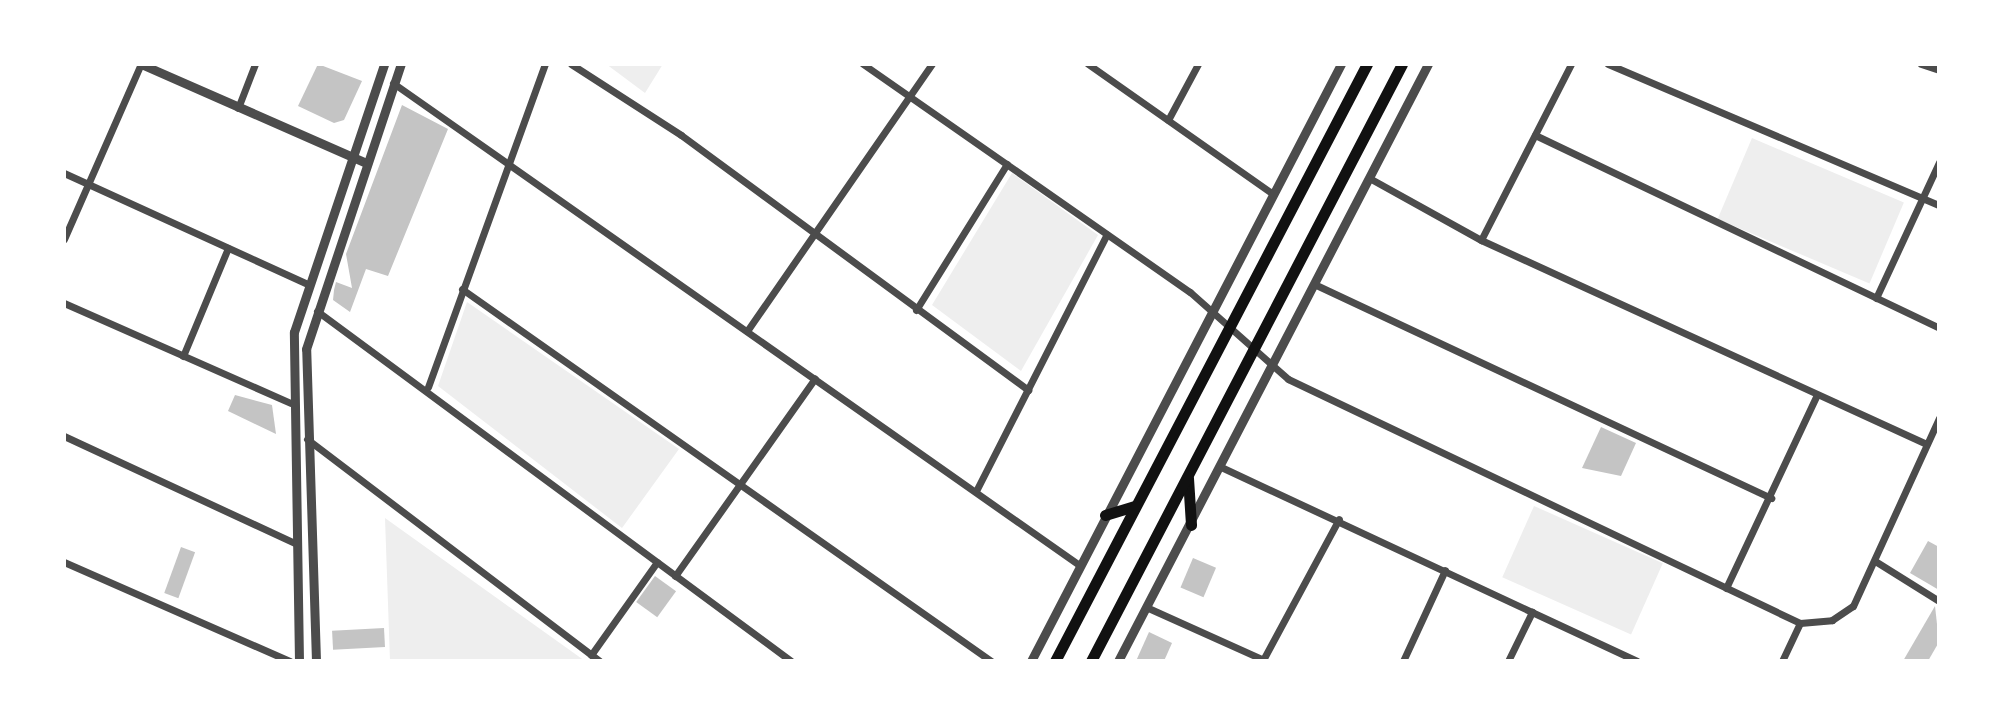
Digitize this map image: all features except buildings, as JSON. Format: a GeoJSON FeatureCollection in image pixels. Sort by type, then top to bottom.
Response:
{"type":"FeatureCollection","features":[{"type":"Feature","properties":{"kind":"main road"},"geometry":{"type":"LineString","coordinates":[[1055,661],[1367,64]]}},
{"type":"Feature","properties":{"kind":"main road"},"geometry":{"type":"LineString","coordinates":[[1091,661],[1402,64]]}},
{"type":"Feature","properties":{"kind":"main road"},"geometry":{"type":"LineString","coordinates":[[1188,476],[1191,525]]}},
{"type":"Feature","properties":{"kind":"main road"},"geometry":{"type":"LineString","coordinates":[[1105,515],[1134,506]]}},
{"type":"Feature","properties":{"kind":"street"},"geometry":{"type":"LineString","coordinates":[[64,239],[141,64],[367,163]]}},
{"type":"Feature","properties":{"kind":"street"},"geometry":{"type":"LineString","coordinates":[[238,108],[255,64]]}},
{"type":"Feature","properties":{"kind":"street"},"geometry":{"type":"LineString","coordinates":[[299,661],[291,403],[294,332],[349,155],[384,64]]}},
{"type":"Feature","properties":{"kind":"street"},"geometry":{"type":"LineString","coordinates":[[316,661],[306,438],[306,349],[315,309],[401,64]]}},
{"type":"Feature","properties":{"kind":"street"},"geometry":{"type":"LineString","coordinates":[[428,387],[506,162],[545,64]]}},
{"type":"Feature","properties":{"kind":"street"},"geometry":{"type":"LineString","coordinates":[[571,64],[681,135],[815,237],[1028,390]]}},
{"type":"Feature","properties":{"kind":"street"},"geometry":{"type":"LineString","coordinates":[[863,64],[1211,307],[1256,345],[1274,367],[1800,623],[1845,614],[1875,561],[1939,418]]}},
{"type":"Feature","properties":{"kind":"street"},"geometry":{"type":"LineString","coordinates":[[747,331],[913,98],[932,64]]}},
{"type":"Feature","properties":{"kind":"street"},"geometry":{"type":"LineString","coordinates":[[1088,64],[1273,194]]}},
{"type":"Feature","properties":{"kind":"street"},"geometry":{"type":"LineString","coordinates":[[1168,120],[1198,64]]}},
{"type":"Feature","properties":{"kind":"street"},"geometry":{"type":"LineString","coordinates":[[1031,661],[1211,307],[1341,64]]}},
{"type":"Feature","properties":{"kind":"street"},"geometry":{"type":"LineString","coordinates":[[1118,661],[1274,367],[1428,64]]}},
{"type":"Feature","properties":{"kind":"street"},"geometry":{"type":"LineString","coordinates":[[1481,240],[1571,64]]}},
{"type":"Feature","properties":{"kind":"street"},"geometry":{"type":"LineString","coordinates":[[1608,64],[1939,205]]}},
{"type":"Feature","properties":{"kind":"street"},"geometry":{"type":"LineString","coordinates":[[1921,64],[1939,70]]}},
{"type":"Feature","properties":{"kind":"street"},"geometry":{"type":"LineString","coordinates":[[393,83],[1079,565]]}},
{"type":"Feature","properties":{"kind":"street"},"geometry":{"type":"LineString","coordinates":[[1535,135],[1939,328]]}},
{"type":"Feature","properties":{"kind":"street"},"geometry":{"type":"LineString","coordinates":[[1876,298],[1939,162]]}},
{"type":"Feature","properties":{"kind":"street"},"geometry":{"type":"LineString","coordinates":[[916,310],[1007,164]]}},
{"type":"Feature","properties":{"kind":"street"},"geometry":{"type":"LineString","coordinates":[[64,173],[310,285]]}},
{"type":"Feature","properties":{"kind":"street"},"geometry":{"type":"LineString","coordinates":[[1371,179],[1481,240],[1926,444]]}},
{"type":"Feature","properties":{"kind":"street"},"geometry":{"type":"LineString","coordinates":[[976,491],[1107,234]]}},
{"type":"Feature","properties":{"kind":"street"},"geometry":{"type":"LineString","coordinates":[[183,356],[228,248]]}},
{"type":"Feature","properties":{"kind":"street"},"geometry":{"type":"LineString","coordinates":[[1314,284],[1771,498]]}},
{"type":"Feature","properties":{"kind":"street"},"geometry":{"type":"LineString","coordinates":[[462,289],[991,661]]}},
{"type":"Feature","properties":{"kind":"street"},"geometry":{"type":"LineString","coordinates":[[64,303],[291,403]]}},
{"type":"Feature","properties":{"kind":"street"},"geometry":{"type":"LineString","coordinates":[[315,309],[428,387],[791,661]]}},
{"type":"Feature","properties":{"kind":"street"},"geometry":{"type":"LineString","coordinates":[[675,576],[815,378]]}},
{"type":"Feature","properties":{"kind":"street"},"geometry":{"type":"LineString","coordinates":[[1726,588],[1817,395]]}},
{"type":"Feature","properties":{"kind":"street"},"geometry":{"type":"LineString","coordinates":[[64,436],[294,543]]}},
{"type":"Feature","properties":{"kind":"street"},"geometry":{"type":"LineString","coordinates":[[306,438],[596,659],[657,562]]}},
{"type":"Feature","properties":{"kind":"street"},"geometry":{"type":"LineString","coordinates":[[1221,467],[1339,519],[1637,661]]}},
{"type":"Feature","properties":{"kind":"street"},"geometry":{"type":"LineString","coordinates":[[1146,607],[1264,660],[1339,519]]}},
{"type":"Feature","properties":{"kind":"street"},"geometry":{"type":"LineString","coordinates":[[1875,561],[1939,601]]}},
{"type":"Feature","properties":{"kind":"street"},"geometry":{"type":"LineString","coordinates":[[64,562],[290,661]]}},
{"type":"Feature","properties":{"kind":"street"},"geometry":{"type":"LineString","coordinates":[[1403,661],[1445,570]]}},
{"type":"Feature","properties":{"kind":"street"},"geometry":{"type":"LineString","coordinates":[[1508,661],[1532,612]]}},
{"type":"Feature","properties":{"kind":"street"},"geometry":{"type":"LineString","coordinates":[[1782,661],[1800,623]]}},
{"type":"Feature","properties":{"kind":"shaded area"},"geometry":{"type":"Polygon","coordinates":[[[606,64],[663,64],[645,93],[606,64]]]}},
{"type":"Feature","properties":{"kind":"shaded area"},"geometry":{"type":"Polygon","coordinates":[[[1752,138],[1904,202],[1869,283],[1718,219],[1752,138]]]}},
{"type":"Feature","properties":{"kind":"shaded area"},"geometry":{"type":"Polygon","coordinates":[[[1012,173],[1098,235],[1021,371],[932,305],[1012,173]]]}},
{"type":"Feature","properties":{"kind":"shaded area"},"geometry":{"type":"Polygon","coordinates":[[[467,302],[679,449],[622,528],[438,386],[467,302]]]}},
{"type":"Feature","properties":{"kind":"shaded area"},"geometry":{"type":"Polygon","coordinates":[[[1534,506],[1663,563],[1631,635],[1502,577],[1534,506]]]}},
{"type":"Feature","properties":{"kind":"shaded area"},"geometry":{"type":"Polygon","coordinates":[[[385,518],[585,661],[390,661],[385,518]]]}}]}
